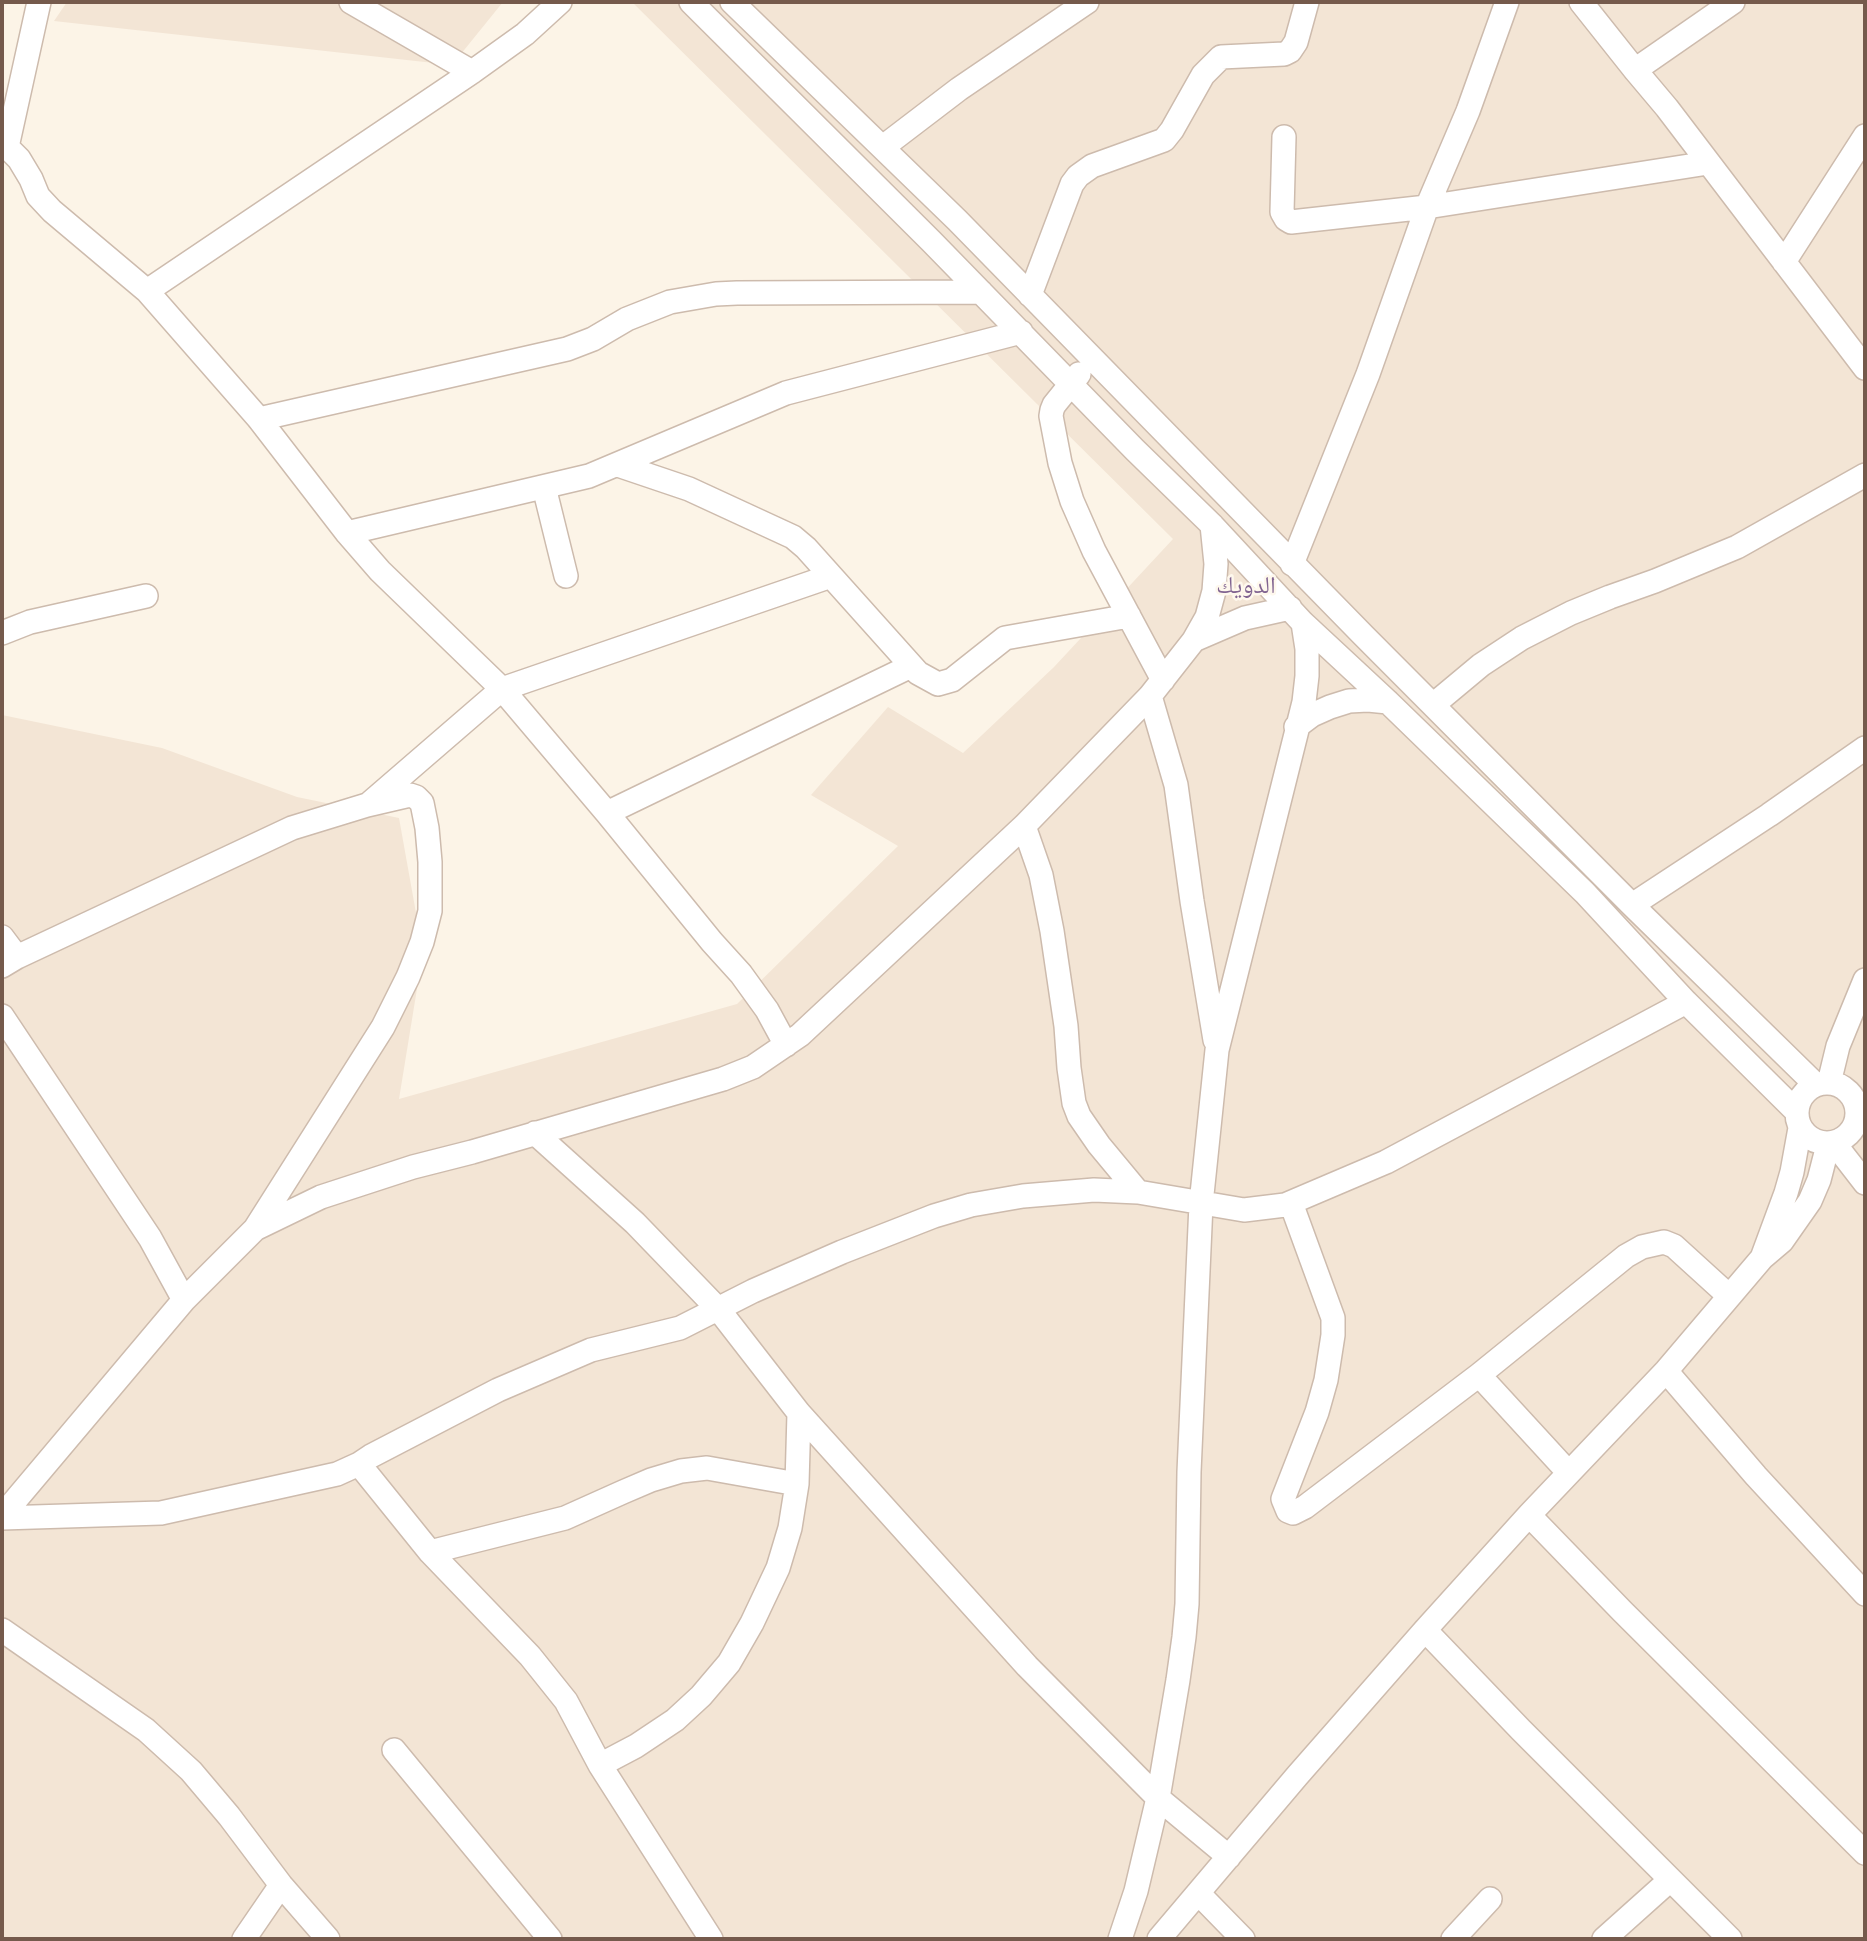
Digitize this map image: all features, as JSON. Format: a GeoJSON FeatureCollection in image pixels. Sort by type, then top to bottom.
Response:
{"type":"FeatureCollection","features":[{"type":"Feature","properties":{"kind":"street"},"geometry":{"type":"LineString","coordinates":[[39,2],[5,145],[19,159],[38,196],[146,291],[259,419],[347,533],[380,571],[502,690],[741,974],[767,1010],[786,1045]]}},
{"type":"Feature","properties":{"kind":"street"},"geometry":{"type":"LineString","coordinates":[[351,2],[472,72]]}},
{"type":"Feature","properties":{"kind":"street"},"geometry":{"type":"LineString","coordinates":[[146,291],[472,72],[525,34],[560,2]]}},
{"type":"Feature","properties":{"kind":"street"},"geometry":{"type":"LineString","coordinates":[[691,2],[1212,525],[1296,615],[1585,893],[1798,1120],[1807,1136],[1816,1142],[1831,1144],[1850,1133],[1861,1119],[1850,1094],[1842,1087],[1822,1084],[1632,905],[1292,564],[1031,295],[883,147],[732,2]]}},
{"type":"Feature","properties":{"kind":"street"},"geometry":{"type":"LineString","coordinates":[[883,147],[959,89],[1087,2]]}},
{"type":"Feature","properties":{"kind":"street"},"geometry":{"type":"LineString","coordinates":[[1031,295],[1072,184],[1078,176],[1091,166],[1164,140],[1203,75],[1221,57],[1284,54],[1290,51],[1296,43],[1307,2]]}},
{"type":"Feature","properties":{"kind":"street"},"geometry":{"type":"LineString","coordinates":[[1292,564],[1368,374],[1427,207],[1468,111],[1507,2]]}},
{"type":"Feature","properties":{"kind":"street"},"geometry":{"type":"LineString","coordinates":[[1581,2],[1667,108],[1865,368]]}},
{"type":"Feature","properties":{"kind":"street"},"geometry":{"type":"LineString","coordinates":[[1635,70],[1733,2]]}},
{"type":"Feature","properties":{"kind":"street"},"geometry":{"type":"LineString","coordinates":[[1784,262],[1865,136]]}},
{"type":"Feature","properties":{"kind":"street"},"geometry":{"type":"LineString","coordinates":[[1284,137],[1282,212],[1291,222],[1427,207],[1708,163]]}},
{"type":"Feature","properties":{"kind":"street"},"geometry":{"type":"LineString","coordinates":[[259,419],[567,349],[593,339],[627,318],[670,302],[737,293],[981,292]]}},
{"type":"Feature","properties":{"kind":"street"},"geometry":{"type":"LineString","coordinates":[[347,533],[589,476],[786,393],[1021,332]]}},
{"type":"Feature","properties":{"kind":"street"},"geometry":{"type":"LineString","coordinates":[[1092,359],[1070,383],[1055,405],[1052,416],[1060,463],[1072,501],[1094,551],[1129,616],[1157,688],[1217,1051]]}},
{"type":"Feature","properties":{"kind":"street"},"geometry":{"type":"LineString","coordinates":[[618,465],[689,489],[783,531],[806,548],[918,673],[939,684],[952,680],[1005,638],[1129,616]]}},
{"type":"Feature","properties":{"kind":"street"},"geometry":{"type":"LineString","coordinates":[[1433,705],[1481,665],[1521,638],[1571,613],[1737,547],[1865,475]]}},
{"type":"Feature","properties":{"kind":"street"},"geometry":{"type":"LineString","coordinates":[[544,486],[566,576]]}},
{"type":"Feature","properties":{"kind":"street"},"geometry":{"type":"LineString","coordinates":[[255,1229],[321,1197],[413,1167],[723,1079],[753,1067],[786,1045],[831,1007],[1024,826],[1157,688],[1208,617],[1216,564],[1212,525]]}},
{"type":"Feature","properties":{"kind":"street"},"geometry":{"type":"LineString","coordinates":[[367,805],[502,690],[831,576]]}},
{"type":"Feature","properties":{"kind":"street"},"geometry":{"type":"LineString","coordinates":[[2,633],[30,622],[146,596]]}},
{"type":"Feature","properties":{"kind":"street"},"geometry":{"type":"LineString","coordinates":[[1194,640],[1245,618],[1296,615]]}},
{"type":"Feature","properties":{"kind":"street"},"geometry":{"type":"LineString","coordinates":[[1120,1939],[1136,1891],[1158,1798],[1178,1680],[1187,1604],[1189,1472],[1201,1204],[1217,1051],[1304,702],[1307,649],[1296,615]]}},
{"type":"Feature","properties":{"kind":"street"},"geometry":{"type":"LineString","coordinates":[[607,813],[911,666]]}},
{"type":"Feature","properties":{"kind":"street"},"geometry":{"type":"LineString","coordinates":[[1296,727],[1312,715],[1349,701],[1388,702]]}},
{"type":"Feature","properties":{"kind":"street"},"geometry":{"type":"LineString","coordinates":[[1443,755],[1464,736]]}},
{"type":"Feature","properties":{"kind":"street"},"geometry":{"type":"LineString","coordinates":[[1632,905],[1865,748]]}},
{"type":"Feature","properties":{"kind":"street"},"geometry":{"type":"LineString","coordinates":[[2,937],[9,962],[292,828],[367,805],[411,795],[422,803],[430,862],[430,912],[408,977],[383,1027],[255,1229],[184,1300],[2,1517]]}},
{"type":"Feature","properties":{"kind":"street"},"geometry":{"type":"LineString","coordinates":[[1024,826],[1041,875],[1052,931],[1074,1103],[1079,1116],[1099,1145],[1138,1192]]}},
{"type":"Feature","properties":{"kind":"street"},"geometry":{"type":"LineString","coordinates":[[1762,1258],[1792,1172],[1800,1100],[1804,1094],[1822,1084],[1865,980]]}},
{"type":"Feature","properties":{"kind":"street"},"geometry":{"type":"LineString","coordinates":[[2,1517],[161,1513],[337,1474],[534,1374],[592,1350],[680,1328],[753,1291],[842,1252],[934,1216],[971,1205],[1023,1196],[1104,1190],[1138,1192],[1244,1210],[1291,1203],[1386,1162],[1686,1002]]}},
{"type":"Feature","properties":{"kind":"street"},"geometry":{"type":"LineString","coordinates":[[2,1016],[150,1238],[184,1300]]}},
{"type":"Feature","properties":{"kind":"street"},"geometry":{"type":"LineString","coordinates":[[535,1133],[635,1223],[719,1310],[799,1413],[1027,1666],[1158,1798],[1229,1857]]}},
{"type":"Feature","properties":{"kind":"street"},"geometry":{"type":"LineString","coordinates":[[1831,1144],[1865,1184]]}},
{"type":"Feature","properties":{"kind":"street"},"geometry":{"type":"LineString","coordinates":[[1159,1939],[1426,1630],[1529,1515],[1666,1371],[1762,1258],[1782,1241],[1810,1202],[1831,1144]]}},
{"type":"Feature","properties":{"kind":"street"},"geometry":{"type":"LineString","coordinates":[[1291,1203],[1333,1318],[1326,1380],[1317,1412],[1283,1499],[1288,1511],[1293,1513],[1305,1507],[1479,1375],[1626,1256],[1642,1247],[1664,1242],[1674,1246],[1729,1296]]}},
{"type":"Feature","properties":{"kind":"street"},"geometry":{"type":"LineString","coordinates":[[1666,1371],[1756,1476],[1865,1594]]}},
{"type":"Feature","properties":{"kind":"street"},"geometry":{"type":"LineString","coordinates":[[1479,1375],[1569,1473]]}},
{"type":"Feature","properties":{"kind":"street"},"geometry":{"type":"LineString","coordinates":[[600,1765],[636,1746],[675,1720],[701,1696],[729,1663],[752,1623],[778,1568],[790,1528],[797,1484],[799,1413]]}},
{"type":"Feature","properties":{"kind":"street"},"geometry":{"type":"LineString","coordinates":[[359,1464],[430,1552],[530,1656],[566,1701],[600,1765],[712,1939]]}},
{"type":"Feature","properties":{"kind":"street"},"geometry":{"type":"LineString","coordinates":[[430,1552],[565,1518],[651,1480],[681,1471],[707,1468],[797,1484]]}},
{"type":"Feature","properties":{"kind":"street"},"geometry":{"type":"LineString","coordinates":[[1529,1515],[1865,1853]]}},
{"type":"Feature","properties":{"kind":"street"},"geometry":{"type":"LineString","coordinates":[[2,1630],[146,1730],[191,1771],[281,1885],[328,1939]]}},
{"type":"Feature","properties":{"kind":"street"},"geometry":{"type":"LineString","coordinates":[[1426,1630],[1730,1939]]}},
{"type":"Feature","properties":{"kind":"street"},"geometry":{"type":"LineString","coordinates":[[394,1750],[550,1939]]}},
{"type":"Feature","properties":{"kind":"street"},"geometry":{"type":"LineString","coordinates":[[1604,1939],[1670,1880]]}},
{"type":"Feature","properties":{"kind":"street"},"geometry":{"type":"LineString","coordinates":[[244,1939],[281,1885]]}},
{"type":"Feature","properties":{"kind":"street"},"geometry":{"type":"LineString","coordinates":[[1199,1894],[1244,1939]]}},
{"type":"Feature","properties":{"kind":"street"},"geometry":{"type":"LineString","coordinates":[[1453,1939],[1490,1899]]}},
{"type":"Feature","properties":{"kind":"shaded area"},"geometry":{"type":"Polygon","coordinates":[[[67,2],[503,2],[452,65],[54,21],[67,2]]]}},
{"type":"Feature","properties":{"kind":"shaded area"},"geometry":{"type":"Polygon","coordinates":[[[632,2],[1865,2],[1865,1939],[2,1939],[2,715],[162,748],[297,797],[399,818],[423,952],[399,1099],[737,1004],[898,846],[811,795],[888,707],[963,753],[1054,667],[1173,539],[632,2]]]}},
{"type":"Feature","properties":{"kind":"district","name":"الدويك"},"geometry":{"type":"Point","coordinates":[1246,586]}}]}
